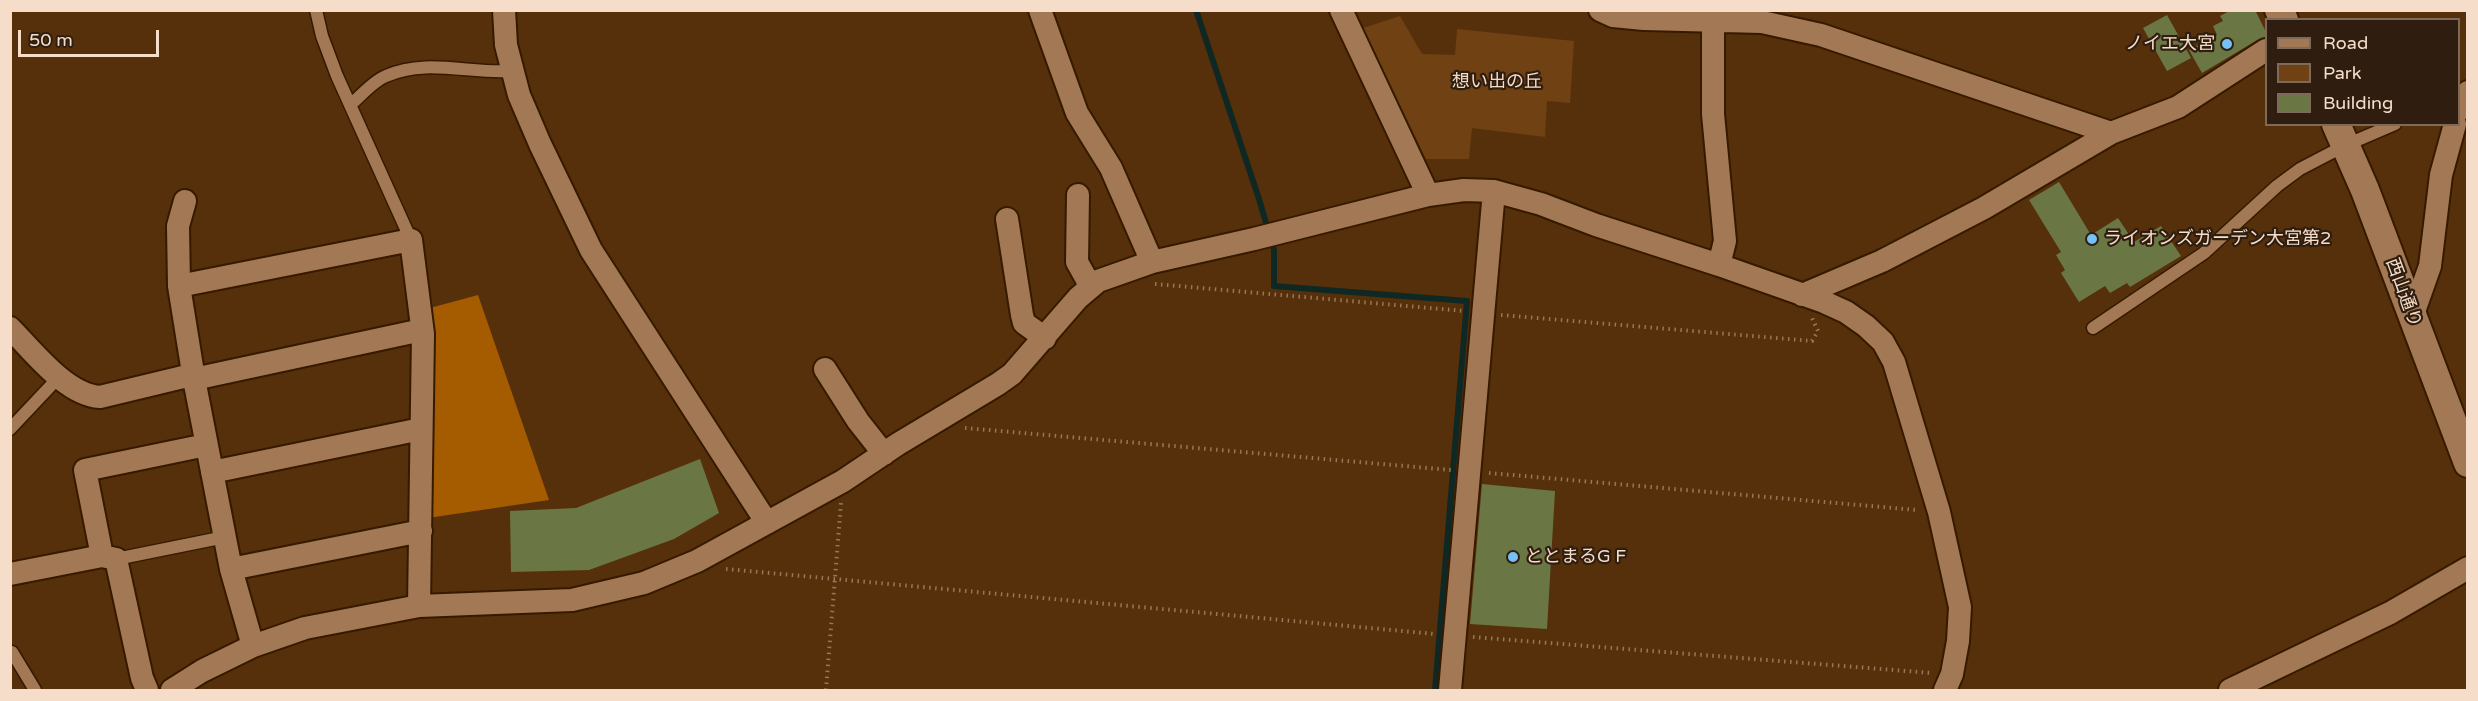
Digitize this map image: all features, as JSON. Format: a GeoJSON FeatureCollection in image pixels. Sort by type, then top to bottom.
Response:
{"type":"FeatureCollection","features":[{"type":"Feature","properties":{"kind":"street"},"geometry":{"type":"LineString","coordinates":[[504,10],[506,45],[511,71],[540,144],[591,250],[767,523]]}},
{"type":"Feature","properties":{"kind":"street"},"geometry":{"type":"LineString","coordinates":[[1040,10],[1077,113],[1111,168],[1152,262]]}},
{"type":"Feature","properties":{"kind":"street"},"geometry":{"type":"LineString","coordinates":[[1341,10],[1428,195]]}},
{"type":"Feature","properties":{"kind":"street"},"geometry":{"type":"LineString","coordinates":[[1600,10],[1613,16],[1644,19],[1762,22],[1821,35],[2111,133]]}},
{"type":"Feature","properties":{"kind":"street"},"geometry":{"type":"LineString","coordinates":[[1713,22],[1713,114],[1724,232],[1719,265]]}},
{"type":"Feature","properties":{"kind":"street"},"geometry":{"type":"LineString","coordinates":[[1802,295],[1882,261],[1984,208],[2111,133],[2178,107],[2265,51]]}},
{"type":"Feature","properties":{"kind":"street"},"geometry":{"type":"LineString","coordinates":[[2412,317],[2430,266],[2441,175],[2455,126]]}},
{"type":"Feature","properties":{"kind":"street","name":"西山通り"},"geometry":{"type":"LineString","coordinates":[[2341,135],[2468,464]]}},
{"type":"Feature","properties":{"kind":"street"},"geometry":{"type":"LineString","coordinates":[[172,690],[202,671],[253,646],[305,628],[419,606],[552,603],[644,583],[697,561],[843,482],[1012,374],[1078,298],[1098,281],[1152,262],[1428,195],[1464,190],[1494,191],[1540,204],[1802,295],[1846,312],[1883,342],[1894,362],[1939,512],[1960,607],[1958,641],[1948,682]]}},
{"type":"Feature","properties":{"kind":"street"},"geometry":{"type":"LineString","coordinates":[[1450,690],[1494,191]]}},
{"type":"Feature","properties":{"kind":"street"},"geometry":{"type":"LineString","coordinates":[[1078,195],[1077,262],[1091,287]]}},
{"type":"Feature","properties":{"kind":"street"},"geometry":{"type":"LineString","coordinates":[[185,201],[178,226],[179,286],[206,445],[231,569],[253,646]]}},
{"type":"Feature","properties":{"kind":"street"},"geometry":{"type":"LineString","coordinates":[[1007,219],[1024,323],[1045,338]]}},
{"type":"Feature","properties":{"kind":"street"},"geometry":{"type":"LineString","coordinates":[[179,286],[411,240],[422,330],[419,606]]}},
{"type":"Feature","properties":{"kind":"street"},"geometry":{"type":"LineString","coordinates":[[11,331],[59,377],[89,396],[100,397],[183,376],[194,379],[422,330]]}},
{"type":"Feature","properties":{"kind":"street"},"geometry":{"type":"LineString","coordinates":[[825,369],[858,422],[884,454]]}},
{"type":"Feature","properties":{"kind":"street"},"geometry":{"type":"LineString","coordinates":[[212,472],[421,429]]}},
{"type":"Feature","properties":{"kind":"street"},"geometry":{"type":"LineString","coordinates":[[147,690],[85,470],[206,445]]}},
{"type":"Feature","properties":{"kind":"street"},"geometry":{"type":"LineString","coordinates":[[231,569],[421,531]]}},
{"type":"Feature","properties":{"kind":"street"},"geometry":{"type":"LineString","coordinates":[[10,574],[109,557]]}},
{"type":"Feature","properties":{"kind":"street"},"geometry":{"type":"LineString","coordinates":[[2230,690],[2390,613],[2468,568]]}},
{"type":"Feature","properties":{"kind":"lane"},"geometry":{"type":"LineString","coordinates":[[316,10],[322,36],[350,105],[411,240]]}},
{"type":"Feature","properties":{"kind":"lane"},"geometry":{"type":"LineString","coordinates":[[350,105],[385,76],[406,70],[449,67],[496,72],[511,71]]}},
{"type":"Feature","properties":{"kind":"lane"},"geometry":{"type":"LineString","coordinates":[[2094,328],[2204,253],[2341,135],[2385,126]]}},
{"type":"Feature","properties":{"kind":"lane"},"geometry":{"type":"LineString","coordinates":[[10,429],[59,377]]}},
{"type":"Feature","properties":{"kind":"lane"},"geometry":{"type":"LineString","coordinates":[[109,557],[225,537]]}},
{"type":"Feature","properties":{"kind":"lane"},"geometry":{"type":"LineString","coordinates":[[12,652],[35,690]]}},
{"type":"Feature","properties":{"kind":"path"},"geometry":{"type":"LineString","coordinates":[[964,428],[1939,512]]}},
{"type":"Feature","properties":{"kind":"path"},"geometry":{"type":"LineString","coordinates":[[826,690],[843,482]]}},
{"type":"Feature","properties":{"kind":"path"},"geometry":{"type":"LineString","coordinates":[[697,561],[710,568],[834,580],[1455,635],[1948,682]]}},
{"type":"Feature","properties":{"kind":"green space","name":"想い出の丘"},"geometry":{"type":"Polygon","coordinates":[[[1400,16],[1422,54],[1455,55],[1457,29],[1574,41],[1570,103],[1547,101],[1545,137],[1472,128],[1469,159],[1426,159],[1363,28],[1400,16]]]}},
{"type":"Feature","properties":{"kind":"shaded area"},"geometry":{"type":"Polygon","coordinates":[[[478,295],[549,500],[428,518],[430,308],[478,295]]]}},
{"type":"Feature","properties":{"kind":"building","name":"ノイエ大宮"},"geometry":{"type":"Polygon","coordinates":[[[2231,10],[2255,10],[2265,30],[2265,37],[2202,73],[2189,50],[2217,35],[2213,26],[2223,21],[2220,16],[2231,10]]]}},
{"type":"Feature","properties":{"kind":"building"},"geometry":{"type":"Polygon","coordinates":[[[2167,15],[2191,58],[2167,71],[2143,28],[2167,15]]]}},
{"type":"Feature","properties":{"kind":"building","name":"ライオンズガーデン大宮第2"},"geometry":{"type":"Polygon","coordinates":[[[2059,182],[2091,235],[2118,218],[2134,242],[2161,226],[2181,256],[2130,287],[2127,283],[2110,293],[2105,286],[2079,302],[2061,273],[2065,270],[2056,255],[2061,252],[2029,200],[2059,182]]]}},
{"type":"Feature","properties":{"kind":"building"},"geometry":{"type":"Polygon","coordinates":[[[700,459],[719,513],[674,539],[589,570],[511,572],[510,511],[576,508],[700,459]]]}},
{"type":"Feature","properties":{"kind":"building","name":"ととまるG F"},"geometry":{"type":"Polygon","coordinates":[[[1482,484],[1555,491],[1547,629],[1470,624],[1482,484]]]}},
{"type":"Feature","properties":{"kind":"waterway"},"geometry":{"type":"LineString","coordinates":[[1196,10],[1274,250],[1274,286],[1467,301],[1435,690]]}},
{"type":"Feature","properties":{"kind":"place","name":"ノイエ大宮"},"geometry":{"type":"Point","coordinates":[2227,44]}},
{"type":"Feature","properties":{"kind":"place","name":"ライオンズガーデン大宮第2"},"geometry":{"type":"Point","coordinates":[2092,239]}},
{"type":"Feature","properties":{"kind":"place","name":"ととまるG F"},"geometry":{"type":"Point","coordinates":[1513,557]}}]}
